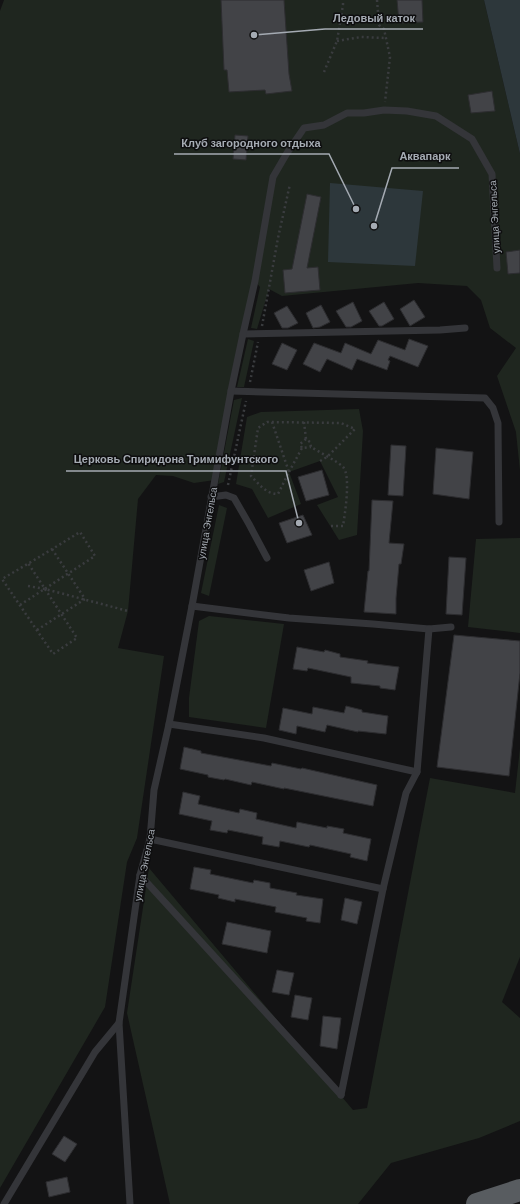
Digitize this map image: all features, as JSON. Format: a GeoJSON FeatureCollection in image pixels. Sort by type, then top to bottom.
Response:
{"type":"FeatureCollection","features":[{"type":"Feature","properties":{"kind":"highway"},"geometry":{"type":"LineString","coordinates":[[477,1204],[520,1190]]}},
{"type":"Feature","properties":{"kind":"lane","name":"улица Энгельса"},"geometry":{"type":"LineString","coordinates":[[130,1204],[119,1023],[140,876],[150,839],[154,790],[169,724],[192,606],[231,391],[255,281],[273,177],[304,128],[324,124],[347,113],[364,113],[384,110],[407,111],[436,116],[472,139],[492,174],[497,268]]}},
{"type":"Feature","properties":{"kind":"lane"},"geometry":{"type":"LineString","coordinates":[[243,334],[465,328]]}},
{"type":"Feature","properties":{"kind":"lane"},"geometry":{"type":"LineString","coordinates":[[231,391],[485,398],[493,408],[498,423],[499,522]]}},
{"type":"Feature","properties":{"kind":"lane"},"geometry":{"type":"LineString","coordinates":[[212,497],[226,495],[234,498],[266,558]]}},
{"type":"Feature","properties":{"kind":"lane"},"geometry":{"type":"LineString","coordinates":[[192,606],[289,618],[374,624],[429,630],[451,627]]}},
{"type":"Feature","properties":{"kind":"lane"},"geometry":{"type":"LineString","coordinates":[[140,876],[341,1095],[383,889],[406,793],[417,772],[429,630]]}},
{"type":"Feature","properties":{"kind":"lane"},"geometry":{"type":"LineString","coordinates":[[169,724],[264,738],[417,772]]}},
{"type":"Feature","properties":{"kind":"lane"},"geometry":{"type":"LineString","coordinates":[[150,839],[383,889]]}},
{"type":"Feature","properties":{"kind":"lane"},"geometry":{"type":"LineString","coordinates":[[4,1204],[95,1052],[119,1023]]}},
{"type":"Feature","properties":{"kind":"path"},"geometry":{"type":"LineString","coordinates":[[324,72],[337,41],[343,0]]}},
{"type":"Feature","properties":{"kind":"path"},"geometry":{"type":"LineString","coordinates":[[377,0],[379,25],[384,29],[390,58],[384,110]]}},
{"type":"Feature","properties":{"kind":"path"},"geometry":{"type":"LineString","coordinates":[[337,41],[361,37],[386,38]]}},
{"type":"Feature","properties":{"kind":"path"},"geometry":{"type":"LineString","coordinates":[[306,439],[300,444],[302,448],[278,494],[272,494],[266,491],[251,476],[258,428],[267,422],[342,423],[355,429],[327,457],[320,461]]}},
{"type":"Feature","properties":{"kind":"path"},"geometry":{"type":"LineString","coordinates":[[272,422],[289,472]]}},
{"type":"Feature","properties":{"kind":"path"},"geometry":{"type":"LineString","coordinates":[[304,422],[306,439],[310,442],[311,447]]}},
{"type":"Feature","properties":{"kind":"path"},"geometry":{"type":"LineString","coordinates":[[302,448],[311,447],[344,468],[347,477],[346,508],[343,526],[330,526]]}},
{"type":"Feature","properties":{"kind":"path"},"geometry":{"type":"LineString","coordinates":[[20,605],[45,589],[95,556],[80,532],[2,579],[53,654],[77,638],[45,589],[28,564]]}},
{"type":"Feature","properties":{"kind":"path"},"geometry":{"type":"LineString","coordinates":[[52,549],[85,599]]}},
{"type":"Feature","properties":{"kind":"path"},"geometry":{"type":"LineString","coordinates":[[28,586],[45,589],[128,611]]}},
{"type":"Feature","properties":{"kind":"path"},"geometry":{"type":"LineString","coordinates":[[37,630],[85,599]]}},
{"type":"Feature","properties":{"kind":"shaded area"},"geometry":{"type":"Polygon","coordinates":[[[4,0],[484,0],[520,154],[520,470],[516,432],[497,376],[516,348],[490,328],[481,300],[467,286],[418,283],[282,296],[269,289],[257,329],[251,328],[260,287],[255,281],[215,480],[194,483],[173,476],[156,475],[138,499],[128,611],[118,648],[164,656],[137,838],[127,862],[105,1007],[0,1188],[0,11],[4,0]]]}},
{"type":"Feature","properties":{"kind":"shaded area"},"geometry":{"type":"Polygon","coordinates":[[[484,0],[520,0],[520,154],[484,0]]]}},
{"type":"Feature","properties":{"kind":"shaded area"},"geometry":{"type":"Polygon","coordinates":[[[330,183],[423,191],[415,266],[328,262],[330,183]]]}},
{"type":"Feature","properties":{"kind":"shaded area"},"geometry":{"type":"Polygon","coordinates":[[[248,339],[254,341],[244,387],[237,387],[248,339]]]}},
{"type":"Feature","properties":{"kind":"shaded area"},"geometry":{"type":"Polygon","coordinates":[[[242,398],[224,482],[218,484],[234,400],[242,398]]]}},
{"type":"Feature","properties":{"kind":"shaded area"},"geometry":{"type":"Polygon","coordinates":[[[359,409],[363,431],[357,535],[339,540],[317,505],[338,497],[320,461],[289,472],[301,504],[268,518],[252,489],[236,484],[247,417],[261,412],[359,409]]]}},
{"type":"Feature","properties":{"kind":"shaded area"},"geometry":{"type":"Polygon","coordinates":[[[219,505],[227,508],[209,596],[201,593],[219,505]]]}},
{"type":"Feature","properties":{"kind":"shaded area"},"geometry":{"type":"Polygon","coordinates":[[[520,538],[520,633],[468,627],[476,539],[520,538]]]}},
{"type":"Feature","properties":{"kind":"shaded area"},"geometry":{"type":"Polygon","coordinates":[[[209,616],[284,624],[266,728],[189,717],[189,698],[199,621],[209,616]]]}},
{"type":"Feature","properties":{"kind":"shaded area"},"geometry":{"type":"Polygon","coordinates":[[[520,748],[520,957],[502,1002],[520,1018],[520,1121],[479,1138],[391,1163],[358,1204],[170,1204],[127,1013],[149,868],[353,1110],[367,1108],[430,778],[515,793],[520,748]]]}},
{"type":"Feature","properties":{"kind":"building"},"geometry":{"type":"Polygon","coordinates":[[[221,0],[284,0],[289,74],[292,91],[266,94],[265,90],[229,92],[227,70],[224,70],[221,0]]]}},
{"type":"Feature","properties":{"kind":"building"},"geometry":{"type":"Polygon","coordinates":[[[397,0],[422,0],[423,22],[399,23],[397,0]]]}},
{"type":"Feature","properties":{"kind":"building"},"geometry":{"type":"Polygon","coordinates":[[[492,91],[495,111],[471,113],[468,95],[492,91]]]}},
{"type":"Feature","properties":{"kind":"building"},"geometry":{"type":"Polygon","coordinates":[[[235,135],[248,136],[246,160],[233,159],[235,135]]]}},
{"type":"Feature","properties":{"kind":"building"},"geometry":{"type":"Polygon","coordinates":[[[307,194],[321,197],[307,268],[318,267],[320,290],[285,293],[283,270],[292,269],[307,194]]]}},
{"type":"Feature","properties":{"kind":"building"},"geometry":{"type":"Polygon","coordinates":[[[520,250],[520,273],[508,274],[506,252],[520,250]]]}},
{"type":"Feature","properties":{"kind":"building"},"geometry":{"type":"Polygon","coordinates":[[[414,300],[425,317],[410,326],[400,309],[414,300]]]}},
{"type":"Feature","properties":{"kind":"building"},"geometry":{"type":"Polygon","coordinates":[[[353,302],[362,321],[351,327],[346,327],[336,311],[353,302]]]}},
{"type":"Feature","properties":{"kind":"building"},"geometry":{"type":"Polygon","coordinates":[[[384,302],[394,319],[382,326],[379,326],[369,311],[384,302]]]}},
{"type":"Feature","properties":{"kind":"building"},"geometry":{"type":"Polygon","coordinates":[[[321,305],[330,322],[320,327],[313,328],[306,313],[321,305]]]}},
{"type":"Feature","properties":{"kind":"building"},"geometry":{"type":"Polygon","coordinates":[[[287,306],[298,323],[288,328],[282,328],[274,313],[287,306]]]}},
{"type":"Feature","properties":{"kind":"building"},"geometry":{"type":"Polygon","coordinates":[[[409,339],[428,346],[418,367],[390,356],[387,370],[357,359],[352,370],[327,359],[320,372],[303,364],[314,343],[341,353],[345,343],[371,354],[378,340],[405,350],[409,339]]]}},
{"type":"Feature","properties":{"kind":"building"},"geometry":{"type":"Polygon","coordinates":[[[282,343],[297,350],[287,370],[272,364],[282,343]]]}},
{"type":"Feature","properties":{"kind":"building"},"geometry":{"type":"Polygon","coordinates":[[[391,445],[406,446],[403,496],[388,495],[391,445]]]}},
{"type":"Feature","properties":{"kind":"building"},"geometry":{"type":"Polygon","coordinates":[[[436,448],[473,452],[469,499],[433,494],[436,448]]]}},
{"type":"Feature","properties":{"kind":"building"},"geometry":{"type":"Polygon","coordinates":[[[322,470],[329,495],[306,501],[298,477],[322,470]]]}},
{"type":"Feature","properties":{"kind":"building"},"geometry":{"type":"Polygon","coordinates":[[[372,500],[393,501],[389,543],[404,544],[401,564],[399,564],[396,614],[364,612],[369,571],[372,500]]]}},
{"type":"Feature","properties":{"kind":"building"},"geometry":{"type":"Polygon","coordinates":[[[303,515],[312,535],[287,543],[279,523],[303,515]]]}},
{"type":"Feature","properties":{"kind":"building"},"geometry":{"type":"Polygon","coordinates":[[[449,557],[466,558],[462,615],[446,614],[449,557]]]}},
{"type":"Feature","properties":{"kind":"building"},"geometry":{"type":"Polygon","coordinates":[[[329,562],[334,583],[311,591],[304,570],[329,562]]]}},
{"type":"Feature","properties":{"kind":"building"},"geometry":{"type":"Polygon","coordinates":[[[454,635],[520,641],[520,673],[509,776],[437,767],[454,635]]]}},
{"type":"Feature","properties":{"kind":"building"},"geometry":{"type":"Polygon","coordinates":[[[297,647],[324,652],[325,650],[340,654],[340,657],[368,661],[367,663],[399,667],[395,690],[380,688],[380,686],[351,683],[351,677],[308,668],[307,671],[293,669],[297,647]]]}},
{"type":"Feature","properties":{"kind":"building"},"geometry":{"type":"Polygon","coordinates":[[[346,706],[362,710],[362,712],[388,716],[386,734],[358,732],[327,725],[325,732],[297,726],[296,734],[279,730],[283,708],[312,714],[313,707],[344,713],[346,706]]]}},
{"type":"Feature","properties":{"kind":"building"},"geometry":{"type":"Polygon","coordinates":[[[184,747],[201,751],[201,753],[271,766],[272,763],[302,768],[377,785],[373,806],[252,782],[251,785],[208,777],[208,775],[180,769],[184,747]]]}},
{"type":"Feature","properties":{"kind":"building"},"geometry":{"type":"Polygon","coordinates":[[[183,792],[200,796],[198,804],[239,813],[240,809],[257,813],[256,819],[296,828],[297,822],[327,828],[327,826],[344,829],[343,833],[371,839],[367,861],[350,857],[351,854],[310,845],[309,847],[280,841],[279,847],[262,844],[263,837],[228,830],[227,833],[210,830],[212,821],[179,814],[183,792]]]}},
{"type":"Feature","properties":{"kind":"building"},"geometry":{"type":"Polygon","coordinates":[[[194,867],[211,870],[210,874],[253,883],[254,880],[270,883],[270,888],[297,893],[296,895],[323,899],[320,923],[306,921],[307,918],[275,912],[276,907],[235,899],[235,902],[218,898],[219,895],[190,889],[194,867]]]}},
{"type":"Feature","properties":{"kind":"building"},"geometry":{"type":"Polygon","coordinates":[[[345,898],[362,902],[357,924],[341,920],[345,898]]]}},
{"type":"Feature","properties":{"kind":"building"},"geometry":{"type":"Polygon","coordinates":[[[227,922],[271,931],[267,953],[222,944],[227,922]]]}},
{"type":"Feature","properties":{"kind":"building"},"geometry":{"type":"Polygon","coordinates":[[[277,970],[294,973],[289,995],[272,992],[277,970]]]}},
{"type":"Feature","properties":{"kind":"building"},"geometry":{"type":"Polygon","coordinates":[[[295,995],[312,998],[308,1020],[291,1017],[295,995]]]}},
{"type":"Feature","properties":{"kind":"building"},"geometry":{"type":"Polygon","coordinates":[[[323,1016],[341,1018],[337,1049],[320,1046],[323,1016]]]}},
{"type":"Feature","properties":{"kind":"building"},"geometry":{"type":"Polygon","coordinates":[[[64,1136],[77,1144],[65,1162],[52,1154],[64,1136]]]}},
{"type":"Feature","properties":{"kind":"building"},"geometry":{"type":"Polygon","coordinates":[[[67,1177],[70,1192],[49,1197],[46,1182],[67,1177]]]}},
{"type":"Feature","properties":{"kind":"place","name":"Ледовый каток"},"geometry":{"type":"Point","coordinates":[254,35]}},
{"type":"Feature","properties":{"kind":"place","name":"Клуб загородного отдыха"},"geometry":{"type":"Point","coordinates":[356,209]}},
{"type":"Feature","properties":{"kind":"place","name":"Аквапарк"},"geometry":{"type":"Point","coordinates":[374,226]}},
{"type":"Feature","properties":{"kind":"place","name":"Церковь Спиридона Тримифунтского"},"geometry":{"type":"Point","coordinates":[299,523]}}]}
